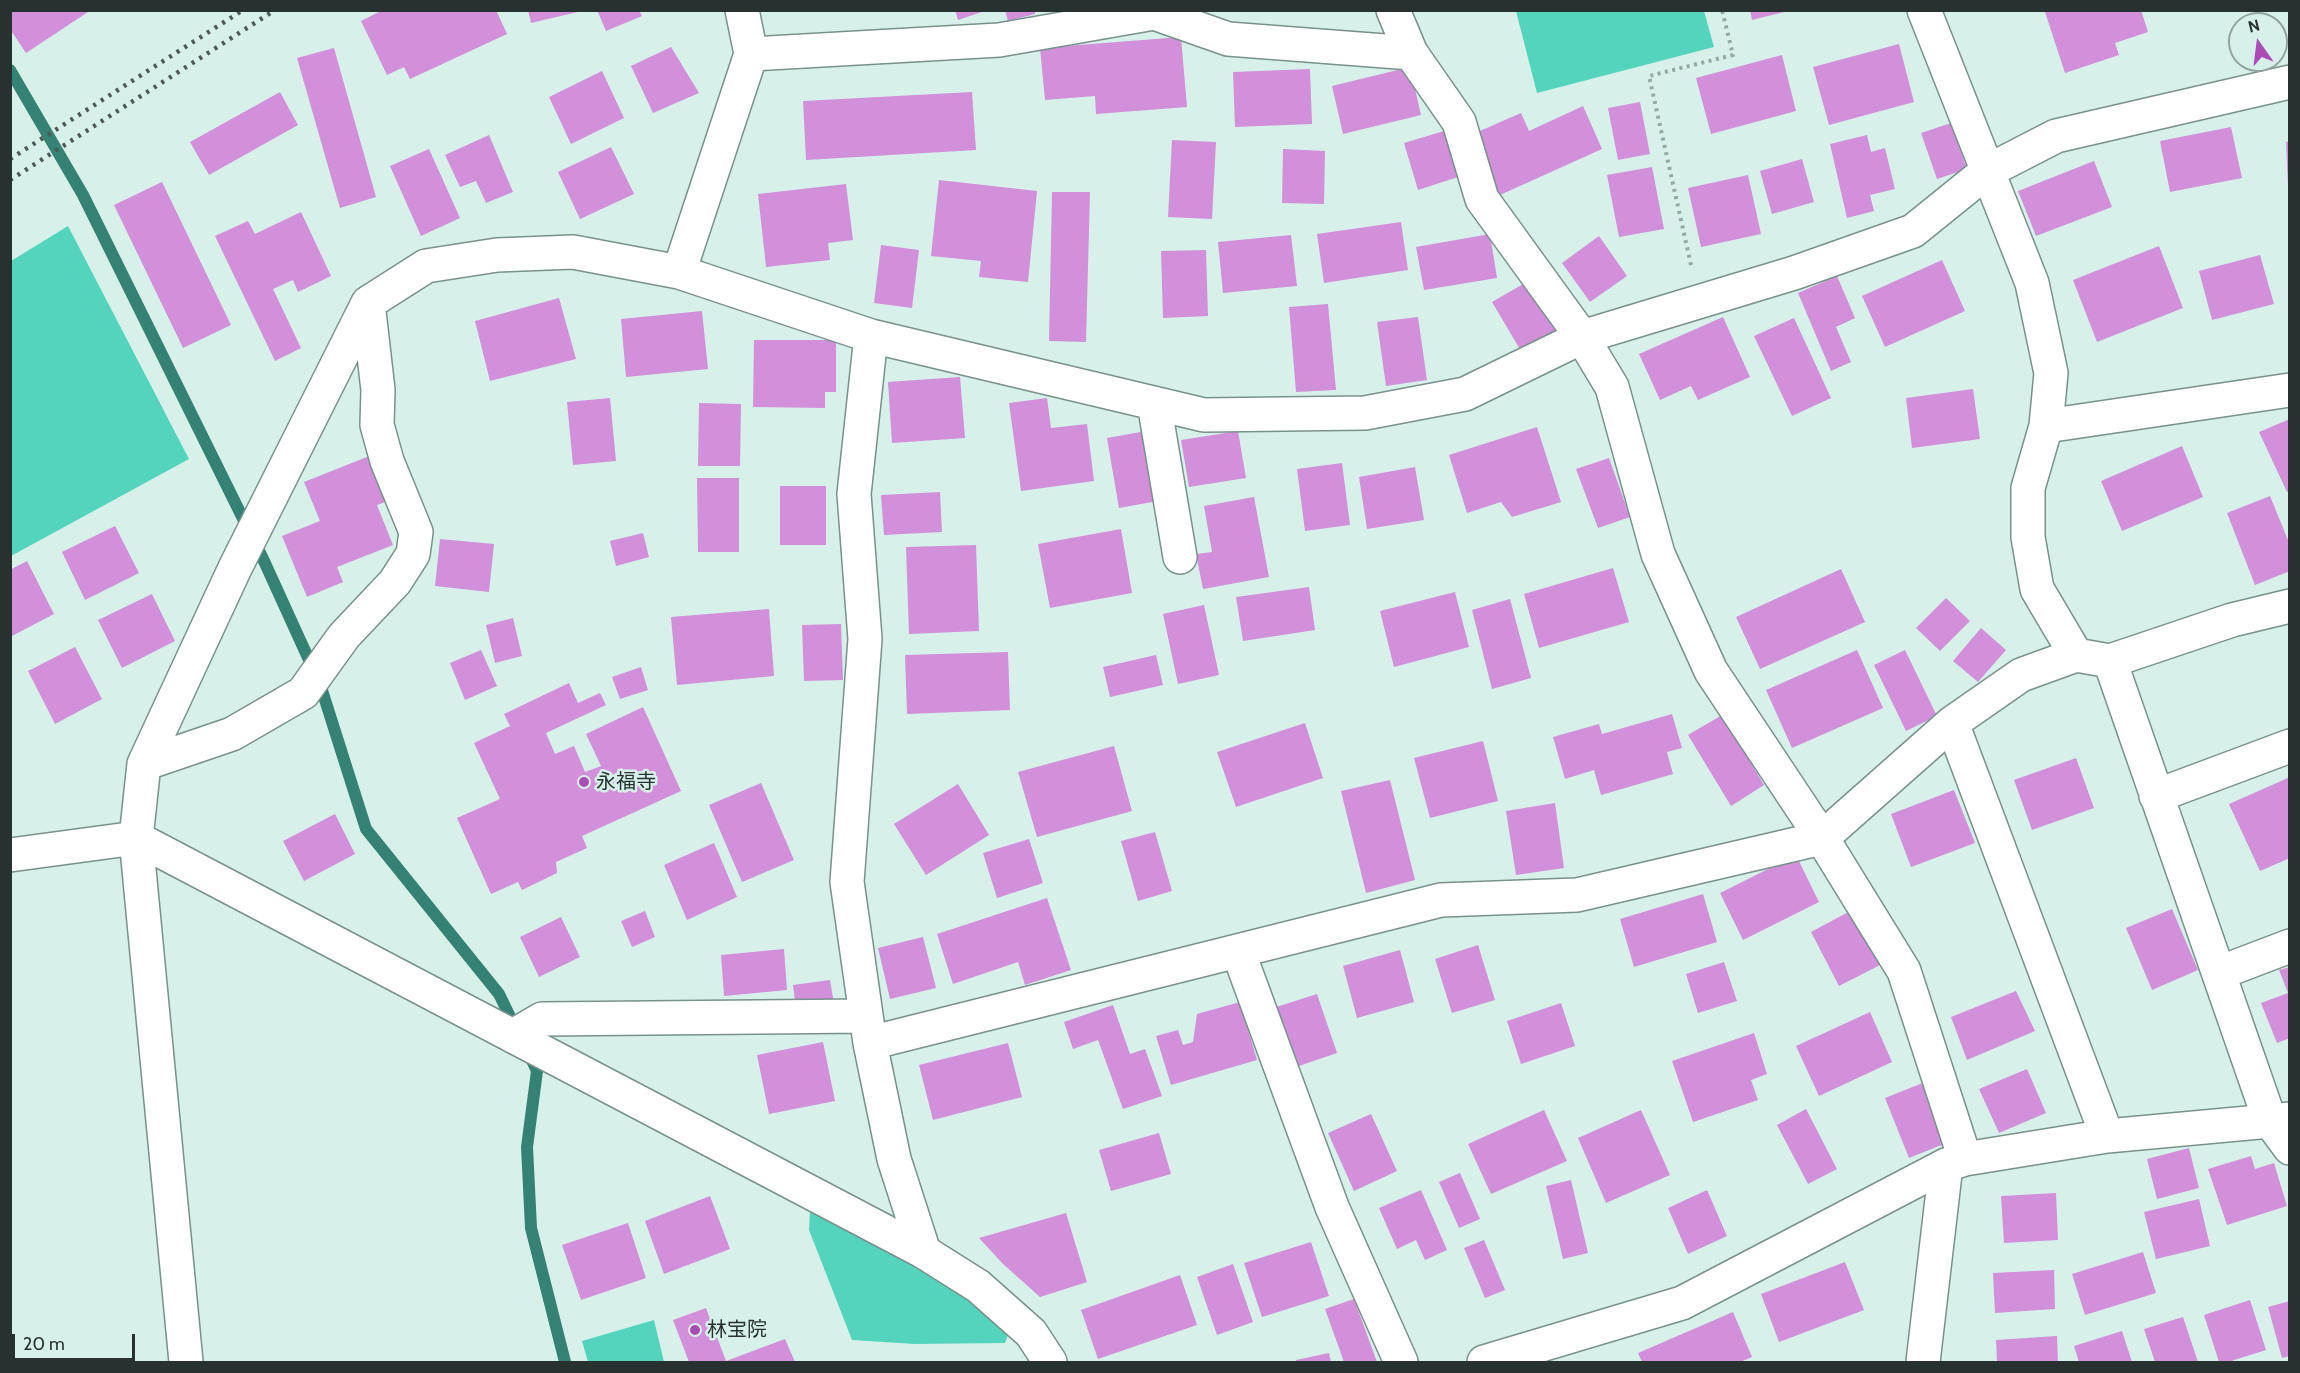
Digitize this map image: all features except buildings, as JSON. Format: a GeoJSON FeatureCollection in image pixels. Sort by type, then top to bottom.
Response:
{"type":"FeatureCollection","features":[{"type":"Feature","properties":{"kind":"street"},"geometry":{"type":"LineString","coordinates":[[679,272],[751,54],[742,10]]}},
{"type":"Feature","properties":{"kind":"street"},"geometry":{"type":"LineString","coordinates":[[1393,10],[1402,37],[1459,122],[1482,199],[1582,337],[1612,387],[1658,554],[1711,670],[1822,838],[1904,971],[1955,1162],[1923,1362]]}},
{"type":"Feature","properties":{"kind":"street"},"geometry":{"type":"LineString","coordinates":[[1924,10],[1986,172],[2032,283],[2051,373],[2046,426],[2028,488],[2028,537],[2037,589],[2076,655]]}},
{"type":"Feature","properties":{"kind":"street"},"geometry":{"type":"LineString","coordinates":[[751,54],[999,40],[1154,13],[1228,39],[1412,53]]}},
{"type":"Feature","properties":{"kind":"street"},"geometry":{"type":"LineString","coordinates":[[186,1362],[136,838],[144,764],[235,568],[368,303],[426,266],[497,255],[573,252],[679,272],[871,336],[1204,415],[1365,413],[1465,394],[1582,337],[1794,273],[1913,231],[1986,172],[2056,136],[2289,82]]}},
{"type":"Feature","properties":{"kind":"street"},"geometry":{"type":"LineString","coordinates":[[144,764],[232,734],[303,693],[344,636],[395,582],[413,554],[416,532],[387,461],[377,425],[378,390],[368,303]]}},
{"type":"Feature","properties":{"kind":"street"},"geometry":{"type":"LineString","coordinates":[[871,336],[854,494],[865,639],[847,882],[868,1029],[894,1159],[924,1252]]}},
{"type":"Feature","properties":{"kind":"street"},"geometry":{"type":"LineString","coordinates":[[2046,426],[2289,390]]}},
{"type":"Feature","properties":{"kind":"street"},"geometry":{"type":"LineString","coordinates":[[1154,403],[1180,558]]}},
{"type":"Feature","properties":{"kind":"street"},"geometry":{"type":"LineString","coordinates":[[513,1036],[542,1019],[868,1029],[1238,951],[1441,900],[1577,895],[1822,838],[1952,723],[2021,675],[2076,655],[2110,661],[2232,621],[2289,606]]}},
{"type":"Feature","properties":{"kind":"street"},"geometry":{"type":"LineString","coordinates":[[2110,661],[2219,973],[2280,1120],[2289,1148]]}},
{"type":"Feature","properties":{"kind":"street"},"geometry":{"type":"LineString","coordinates":[[1952,723],[2106,1136]]}},
{"type":"Feature","properties":{"kind":"street"},"geometry":{"type":"LineString","coordinates":[[2156,796],[2289,746]]}},
{"type":"Feature","properties":{"kind":"street"},"geometry":{"type":"LineString","coordinates":[[10,855],[136,838],[924,1252],[978,1286],[1031,1333],[1050,1362]]}},
{"type":"Feature","properties":{"kind":"street"},"geometry":{"type":"LineString","coordinates":[[2219,973],[2289,946]]}},
{"type":"Feature","properties":{"kind":"street"},"geometry":{"type":"LineString","coordinates":[[1238,951],[1332,1207],[1401,1362]]}},
{"type":"Feature","properties":{"kind":"street"},"geometry":{"type":"LineString","coordinates":[[1484,1362],[1682,1303],[1955,1162],[2106,1136],[2280,1120]]}},
{"type":"Feature","properties":{"kind":"path"},"geometry":{"type":"LineString","coordinates":[[1699,301],[1649,76],[1733,55],[1722,10]]}},
{"type":"Feature","properties":{"kind":"green space"},"geometry":{"type":"Polygon","coordinates":[[[1516,11],[1704,11],[1714,47],[1537,93],[1516,11]]]}},
{"type":"Feature","properties":{"kind":"green space"},"geometry":{"type":"Polygon","coordinates":[[[68,226],[189,459],[11,556],[11,261],[68,226]]]}},
{"type":"Feature","properties":{"kind":"green space"},"geometry":{"type":"Polygon","coordinates":[[[811,1192],[1014,1318],[1005,1343],[915,1344],[852,1340],[809,1230],[811,1192]]]}},
{"type":"Feature","properties":{"kind":"green space"},"geometry":{"type":"Polygon","coordinates":[[[654,1320],[664,1362],[588,1362],[582,1341],[654,1320]]]}},
{"type":"Feature","properties":{"kind":"waterway"},"geometry":{"type":"LineString","coordinates":[[10,70],[83,195],[264,561],[320,684],[366,829],[499,994],[516,1029]]}},
{"type":"Feature","properties":{"kind":"waterway"},"geometry":{"type":"LineString","coordinates":[[528,1052],[537,1071],[527,1147],[531,1228],[565,1362]]}},
{"type":"Feature","properties":{"kind":"railway"},"geometry":{"type":"LineString","coordinates":[[10,159],[243,10]]}},
{"type":"Feature","properties":{"kind":"railway"},"geometry":{"type":"LineString","coordinates":[[10,180],[275,10]]}},
{"type":"Feature","properties":{"kind":"place","name":"永福寺"},"geometry":{"type":"Point","coordinates":[584,782]}},
{"type":"Feature","properties":{"kind":"place","name":"林宝院"},"geometry":{"type":"Point","coordinates":[695,1330]}}]}
